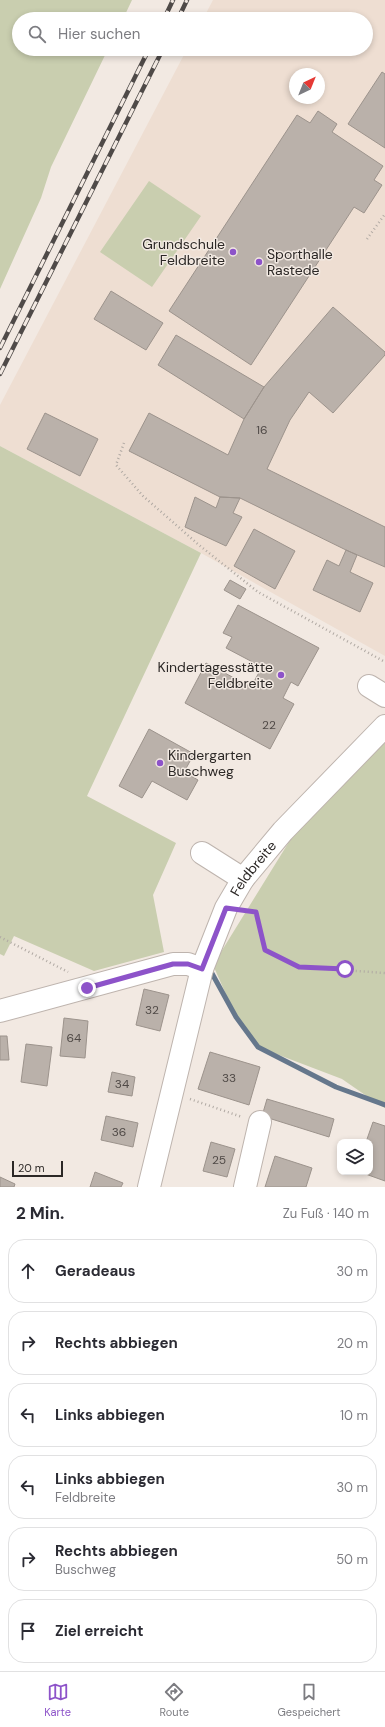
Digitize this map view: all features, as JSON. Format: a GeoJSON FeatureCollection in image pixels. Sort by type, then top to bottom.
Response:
{"type":"FeatureCollection","features":[{"type":"Feature","properties":{"kind":"street","name":"Feldbreite"},"geometry":{"type":"LineString","coordinates":[[148,1187],[202,969],[226,908],[243,879],[283,831],[385,726]]}},
{"type":"Feature","properties":{"kind":"street"},"geometry":{"type":"LineString","coordinates":[[202,853],[243,879]]}},
{"type":"Feature","properties":{"kind":"street"},"geometry":{"type":"LineString","coordinates":[[0,1011],[173,964],[188,964],[202,969]]}},
{"type":"Feature","properties":{"kind":"street"},"geometry":{"type":"LineString","coordinates":[[245,1187],[260,1122]]}},
{"type":"Feature","properties":{"kind":"path"},"geometry":{"type":"LineString","coordinates":[[367,239],[385,214]]}},
{"type":"Feature","properties":{"kind":"path"},"geometry":{"type":"LineString","coordinates":[[124,443],[116,465],[143,496],[199,545],[258,592],[385,662]]}},
{"type":"Feature","properties":{"kind":"path"},"geometry":{"type":"LineString","coordinates":[[226,908],[256,912],[265,950],[299,967],[385,973]]}},
{"type":"Feature","properties":{"kind":"path"},"geometry":{"type":"LineString","coordinates":[[0,937],[83,980],[87,988]]}},
{"type":"Feature","properties":{"kind":"path"},"geometry":{"type":"LineString","coordinates":[[170,1095],[187,1098],[260,1122]]}},
{"type":"Feature","properties":{"kind":"shaded area","name":"Grundschule Feldbreite"},"geometry":{"type":"Polygon","coordinates":[[[213,0],[385,0],[385,656],[201,553],[0,446],[0,405],[183,56],[373,56],[373,12],[207,12],[213,0]]]}},
{"type":"Feature","properties":{"kind":"green space"},"geometry":{"type":"Polygon","coordinates":[[[0,0],[132,0],[126,12],[12,12],[12,56],[105,56],[51,167],[41,198],[0,289],[0,0]]]}},
{"type":"Feature","properties":{"kind":"green space"},"geometry":{"type":"Polygon","coordinates":[[[149,181],[201,216],[152,287],[100,252],[149,181]]]}},
{"type":"Feature","properties":{"kind":"green space"},"geometry":{"type":"Polygon","coordinates":[[[0,446],[201,553],[87,796],[176,843],[153,895],[164,952],[94,971],[14,936],[4,956],[0,954],[0,446]]]}},
{"type":"Feature","properties":{"kind":"green space"},"geometry":{"type":"Polygon","coordinates":[[[385,740],[385,1108],[342,1079],[258,1047],[236,1017],[213,965],[292,837],[385,740]]]}},
{"type":"Feature","properties":{"kind":"building"},"geometry":{"type":"Polygon","coordinates":[[[382,72],[385,74],[385,148],[348,124],[382,72]]]}},
{"type":"Feature","properties":{"kind":"building","name":"Sporthalle Rastede"},"geometry":{"type":"Polygon","coordinates":[[[318,111],[337,124],[332,132],[383,166],[374,180],[382,185],[364,213],[354,207],[251,365],[169,311],[297,115],[310,123],[318,111]]]}},
{"type":"Feature","properties":{"kind":"building"},"geometry":{"type":"Polygon","coordinates":[[[111,291],[163,323],[146,350],[94,319],[111,291]]]}},
{"type":"Feature","properties":{"kind":"building"},"geometry":{"type":"Polygon","coordinates":[[[333,307],[385,352],[385,355],[333,413],[309,392],[290,420],[267,469],[385,527],[385,567],[346,550],[240,498],[220,497],[129,451],[149,413],[228,455],[244,419],[264,387],[333,307]]]}},
{"type":"Feature","properties":{"kind":"building"},"geometry":{"type":"Polygon","coordinates":[[[176,335],[264,387],[244,419],[158,365],[176,335]]]}},
{"type":"Feature","properties":{"kind":"building"},"geometry":{"type":"Polygon","coordinates":[[[45,413],[98,439],[80,476],[27,449],[45,413]]]}},
{"type":"Feature","properties":{"kind":"building"},"geometry":{"type":"Polygon","coordinates":[[[195,497],[216,508],[220,497],[240,498],[233,513],[242,517],[226,546],[185,527],[195,497]]]}},
{"type":"Feature","properties":{"kind":"building"},"geometry":{"type":"Polygon","coordinates":[[[254,529],[295,551],[275,589],[234,566],[254,529]]]}},
{"type":"Feature","properties":{"kind":"building"},"geometry":{"type":"Polygon","coordinates":[[[346,550],[357,555],[350,572],[373,583],[360,612],[313,590],[327,560],[339,566],[346,550]]]}},
{"type":"Feature","properties":{"kind":"building"},"geometry":{"type":"Polygon","coordinates":[[[230,580],[246,589],[240,599],[224,590],[230,580]]]}},
{"type":"Feature","properties":{"kind":"building","name":"Kindertagesstätte Feldbreite"},"geometry":{"type":"Polygon","coordinates":[[[238,605],[319,648],[298,686],[291,682],[283,698],[294,704],[270,749],[185,703],[206,663],[251,687],[262,667],[226,648],[232,637],[223,633],[238,605]]]}},
{"type":"Feature","properties":{"kind":"building","name":"Kindergarten Buschweg"},"geometry":{"type":"Polygon","coordinates":[[[149,729],[194,754],[184,772],[198,780],[187,800],[152,781],[142,798],[119,786],[149,729]]]}},
{"type":"Feature","properties":{"kind":"building"},"geometry":{"type":"Polygon","coordinates":[[[144,989],[169,995],[160,1031],[136,1025],[144,989]]]}},
{"type":"Feature","properties":{"kind":"building"},"geometry":{"type":"Polygon","coordinates":[[[64,1018],[88,1021],[85,1058],[60,1056],[64,1018]]]}},
{"type":"Feature","properties":{"kind":"building"},"geometry":{"type":"Polygon","coordinates":[[[0,1036],[7,1036],[9,1060],[0,1060],[0,1036]]]}},
{"type":"Feature","properties":{"kind":"building"},"geometry":{"type":"Polygon","coordinates":[[[26,1044],[52,1047],[47,1086],[21,1082],[26,1044]]]}},
{"type":"Feature","properties":{"kind":"building"},"geometry":{"type":"Polygon","coordinates":[[[210,1052],[260,1067],[249,1105],[198,1089],[210,1052]]]}},
{"type":"Feature","properties":{"kind":"building"},"geometry":{"type":"Polygon","coordinates":[[[112,1072],[135,1077],[132,1096],[108,1092],[112,1072]]]}},
{"type":"Feature","properties":{"kind":"building"},"geometry":{"type":"Polygon","coordinates":[[[267,1099],[334,1119],[329,1137],[262,1116],[267,1099]]]}},
{"type":"Feature","properties":{"kind":"building"},"geometry":{"type":"Polygon","coordinates":[[[106,1116],[138,1123],[133,1147],[101,1140],[106,1116]]]}},
{"type":"Feature","properties":{"kind":"building"},"geometry":{"type":"Polygon","coordinates":[[[373,1122],[385,1126],[385,1181],[368,1175],[373,1175],[373,1139],[367,1139],[373,1122]]]}},
{"type":"Feature","properties":{"kind":"building"},"geometry":{"type":"Polygon","coordinates":[[[211,1142],[235,1149],[227,1177],[203,1171],[211,1142]]]}},
{"type":"Feature","properties":{"kind":"building"},"geometry":{"type":"Polygon","coordinates":[[[275,1156],[312,1168],[306,1187],[265,1187],[275,1156]]]}},
{"type":"Feature","properties":{"kind":"building"},"geometry":{"type":"Polygon","coordinates":[[[95,1172],[123,1183],[121,1187],[90,1187],[95,1172]]]}},
{"type":"Feature","properties":{"kind":"building"},"geometry":{"type":"Polygon","coordinates":[[[0,1177],[15,1184],[14,1187],[0,1187],[0,1177]]]}},
{"type":"Feature","properties":{"kind":"waterway"},"geometry":{"type":"LineString","coordinates":[[209,968],[236,1017],[258,1047],[336,1087],[385,1105]]}},
{"type":"Feature","properties":{"kind":"railway"},"geometry":{"type":"LineString","coordinates":[[167,12],[173,0]]}},
{"type":"Feature","properties":{"kind":"railway"},"geometry":{"type":"LineString","coordinates":[[181,12],[187,0]]}},
{"type":"Feature","properties":{"kind":"railway"},"geometry":{"type":"LineString","coordinates":[[0,348],[146,56]]}},
{"type":"Feature","properties":{"kind":"railway"},"geometry":{"type":"LineString","coordinates":[[0,374],[159,56]]}},
{"type":"Feature","properties":{"kind":"place","name":"Grundschule Feldbreite"},"geometry":{"type":"Point","coordinates":[233,252]}},
{"type":"Feature","properties":{"kind":"place","name":"Sporthalle Rastede"},"geometry":{"type":"Point","coordinates":[259,262]}},
{"type":"Feature","properties":{"kind":"place","name":"Kindertagesstätte Feldbreite"},"geometry":{"type":"Point","coordinates":[281,675]}},
{"type":"Feature","properties":{"kind":"place","name":"Kindergarten Buschweg"},"geometry":{"type":"Point","coordinates":[160,763]}},
{"type":"Feature","properties":{"kind":"route"},"geometry":{"type":"LineString","coordinates":[[87,988],[173,964],[188,964],[202,969],[226,908],[256,912],[265,950],[299,967],[345,969]]}}]}
